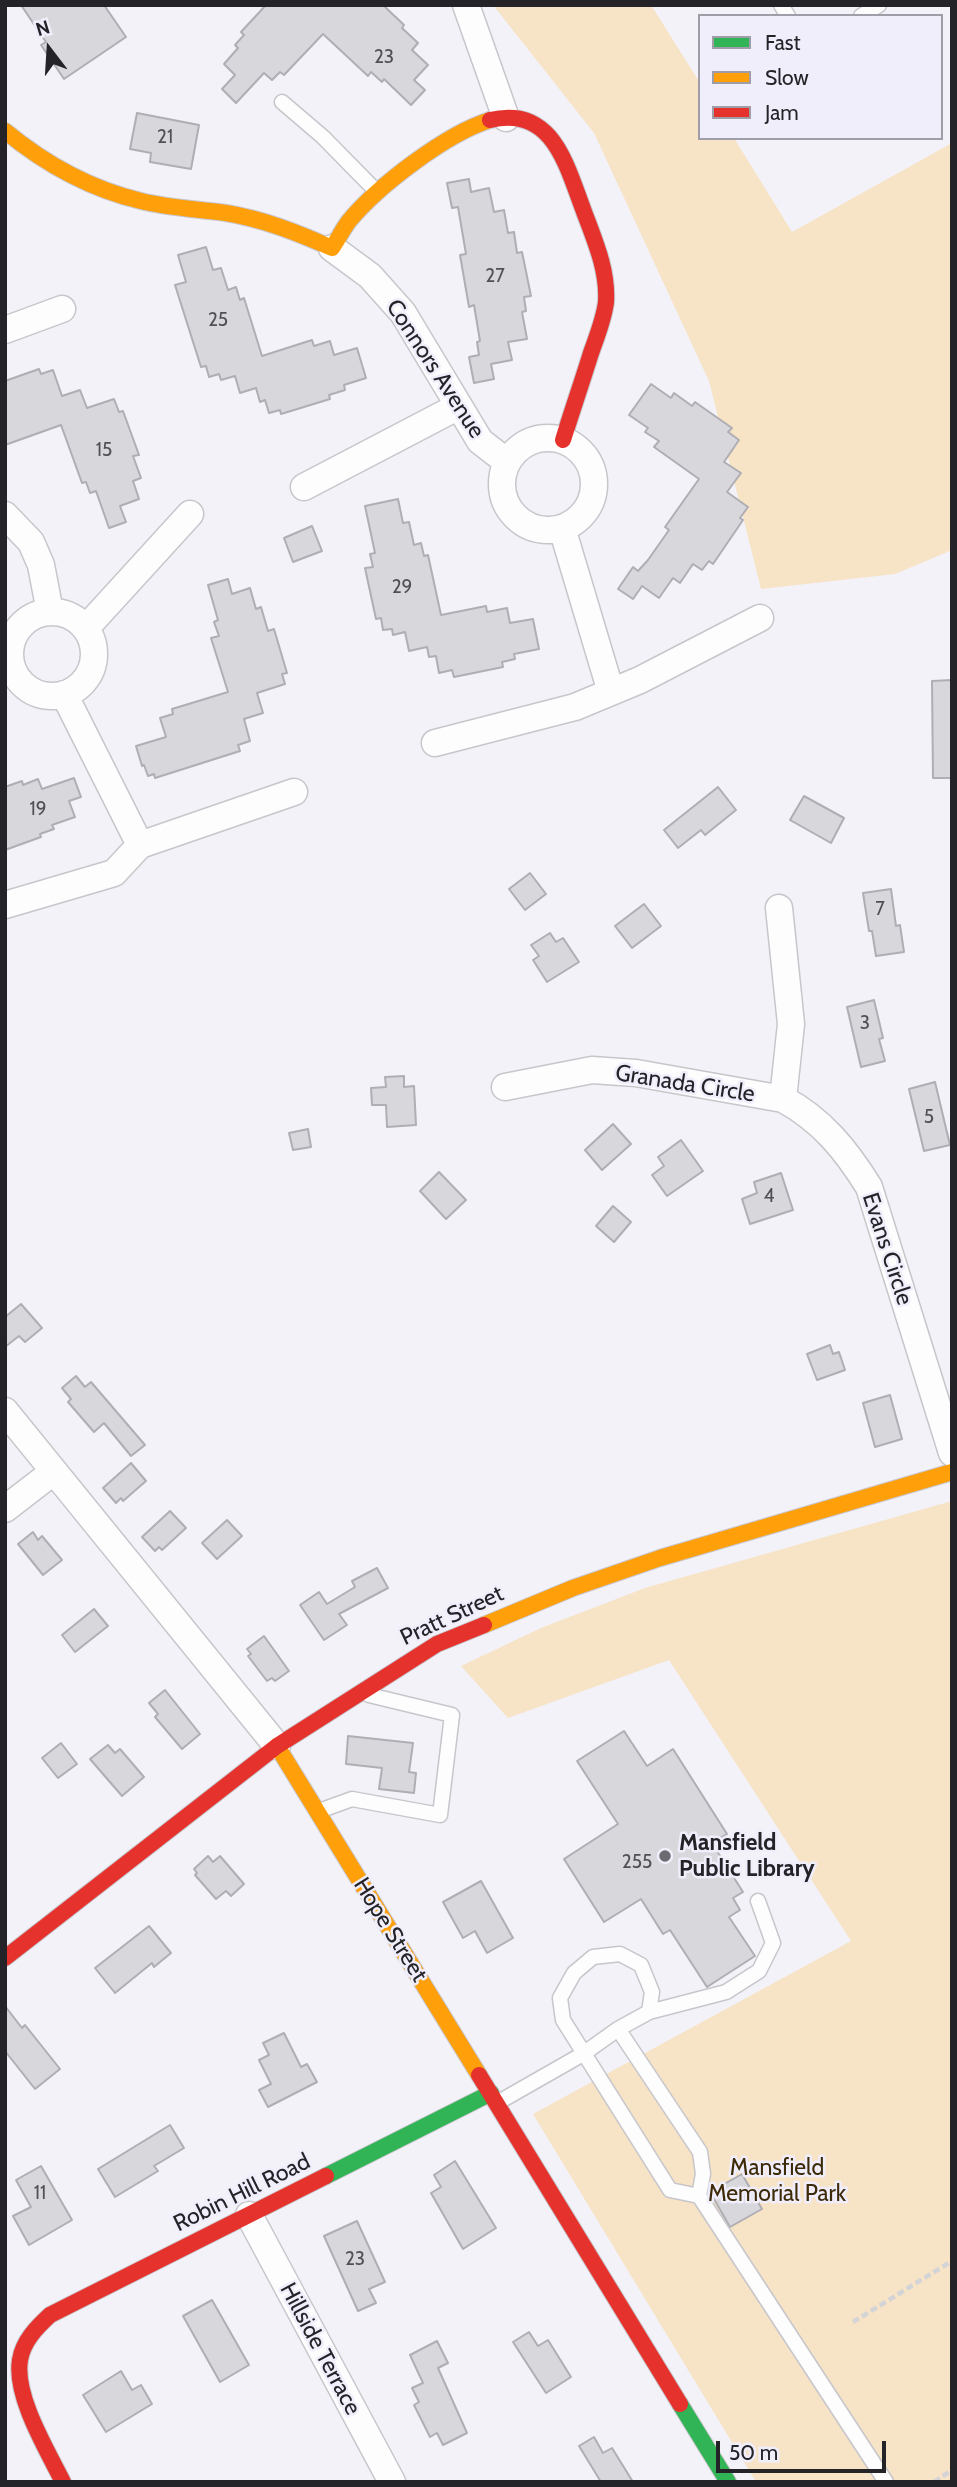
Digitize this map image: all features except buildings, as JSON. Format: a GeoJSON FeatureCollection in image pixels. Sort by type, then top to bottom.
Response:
{"type":"FeatureCollection","features":[{"type":"Feature","properties":{"kind":"main road"},"geometry":{"type":"LineString","coordinates":[[5,131],[31,154],[104,191],[161,206],[216,213],[298,233],[332,248],[349,221],[378,193],[402,173],[464,131],[487,121],[506,118],[533,124],[557,145],[594,240],[608,299],[563,440]]}},
{"type":"Feature","properties":{"kind":"main road","name":"Pratt Street"},"geometry":{"type":"LineString","coordinates":[[5,1958],[277,1746],[437,1644],[573,1588],[660,1558],[952,1472]]}},
{"type":"Feature","properties":{"kind":"main road","name":"Hope Street"},"geometry":{"type":"LineString","coordinates":[[277,1746],[728,2482]]}},
{"type":"Feature","properties":{"kind":"main road","name":"Robin Hill Road"},"geometry":{"type":"LineString","coordinates":[[63,2482],[37,2425],[19,2372],[20,2358],[38,2325],[58,2310],[494,2098]]}},
{"type":"Feature","properties":{"kind":"street"},"geometry":{"type":"LineString","coordinates":[[466,5],[506,118]]}},
{"type":"Feature","properties":{"kind":"street","name":"Connors Avenue"},"geometry":{"type":"LineString","coordinates":[[332,248],[370,276],[403,313],[480,441],[507,462],[525,443],[537,439],[563,440]]}},
{"type":"Feature","properties":{"kind":"street"},"geometry":{"type":"LineString","coordinates":[[5,330],[62,309]]}},
{"type":"Feature","properties":{"kind":"street"},"geometry":{"type":"LineString","coordinates":[[304,487],[459,406]]}},
{"type":"Feature","properties":{"kind":"street"},"geometry":{"type":"LineString","coordinates":[[507,462],[502,477],[503,493],[508,507],[518,519],[531,527],[546,530],[562,528],[583,514],[594,491],[591,466],[584,454],[563,440]]}},
{"type":"Feature","properties":{"kind":"street"},"geometry":{"type":"LineString","coordinates":[[5,514],[31,542],[41,565],[50,612]]}},
{"type":"Feature","properties":{"kind":"street"},"geometry":{"type":"LineString","coordinates":[[86,628],[190,514]]}},
{"type":"Feature","properties":{"kind":"street"},"geometry":{"type":"LineString","coordinates":[[562,528],[611,692]]}},
{"type":"Feature","properties":{"kind":"street"},"geometry":{"type":"LineString","coordinates":[[50,612],[76,619],[86,628],[94,653],[92,667],[86,679],[76,688],[64,694],[41,695],[22,684],[16,675],[10,653],[14,622],[50,612]]}},
{"type":"Feature","properties":{"kind":"street"},"geometry":{"type":"LineString","coordinates":[[435,743],[575,707],[760,618]]}},
{"type":"Feature","properties":{"kind":"street"},"geometry":{"type":"LineString","coordinates":[[64,694],[140,845]]}},
{"type":"Feature","properties":{"kind":"street"},"geometry":{"type":"LineString","coordinates":[[5,905],[114,873],[140,845],[294,792]]}},
{"type":"Feature","properties":{"kind":"street"},"geometry":{"type":"LineString","coordinates":[[779,908],[791,1024],[783,1099]]}},
{"type":"Feature","properties":{"kind":"street","name":"Granada Circle"},"geometry":{"type":"LineString","coordinates":[[505,1087],[592,1070],[636,1073],[783,1099]]}},
{"type":"Feature","properties":{"kind":"street","name":"Evans Circle"},"geometry":{"type":"LineString","coordinates":[[783,1099],[805,1111],[829,1132],[846,1150],[869,1187],[952,1453]]}},
{"type":"Feature","properties":{"kind":"street","name":"Hope Street"},"geometry":{"type":"LineString","coordinates":[[5,1411],[277,1746]]}},
{"type":"Feature","properties":{"kind":"street"},"geometry":{"type":"LineString","coordinates":[[5,1509],[53,1472]]}},
{"type":"Feature","properties":{"kind":"street","name":"Hillside Terrace"},"geometry":{"type":"LineString","coordinates":[[249,2215],[393,2482]]}},
{"type":"Feature","properties":{"kind":"lane"},"geometry":{"type":"LineString","coordinates":[[282,102],[323,137],[378,193]]}},
{"type":"Feature","properties":{"kind":"lane"},"geometry":{"type":"LineString","coordinates":[[317,1812],[352,1799],[440,1815],[452,1715],[359,1692]]}},
{"type":"Feature","properties":{"kind":"lane"},"geometry":{"type":"LineString","coordinates":[[494,2098],[583,2054],[618,2029],[649,2012],[726,1992],[759,1971],[773,1943],[758,1901]]}},
{"type":"Feature","properties":{"kind":"lane"},"geometry":{"type":"LineString","coordinates":[[649,2012],[652,1992],[641,1965],[620,1954],[593,1957],[574,1973],[561,1998],[563,2020],[670,2190],[699,2196]]}},
{"type":"Feature","properties":{"kind":"lane"},"geometry":{"type":"LineString","coordinates":[[618,2029],[700,2152],[703,2174],[699,2196],[886,2482]]}},
{"type":"Feature","properties":{"kind":"path"},"geometry":{"type":"LineString","coordinates":[[853,2322],[952,2262]]}},
{"type":"Feature","properties":{"kind":"path"},"geometry":{"type":"LineString","coordinates":[[934,2482],[952,2470]]}},
{"type":"Feature","properties":{"kind":"green space"},"geometry":{"type":"Polygon","coordinates":[[[493,5],[651,5],[698,80],[698,140],[735,140],[792,232],[952,143],[952,550],[895,574],[761,589],[709,381],[594,133],[493,5]]]}},
{"type":"Feature","properties":{"kind":"green space","name":"Mansfield Memorial Park"},"geometry":{"type":"Polygon","coordinates":[[[952,1501],[952,2482],[756,2482],[533,2114],[851,1941],[669,1660],[508,1718],[461,1666],[541,1628],[645,1588],[952,1501]]]}},
{"type":"Feature","properties":{"kind":"traffic: fast"},"geometry":{"type":"LineString","coordinates":[[326,2176],[491,2093]]}},
{"type":"Feature","properties":{"kind":"traffic: fast"},"geometry":{"type":"LineString","coordinates":[[680,2404],[728,2482]]}},
{"type":"Feature","properties":{"kind":"traffic: slow"},"geometry":{"type":"LineString","coordinates":[[5,131],[52,164],[104,190],[152,203],[253,219],[332,248],[349,221],[395,177],[434,149],[490,120]]}},
{"type":"Feature","properties":{"kind":"traffic: slow"},"geometry":{"type":"LineString","coordinates":[[484,1625],[573,1588],[660,1558],[952,1472]]}},
{"type":"Feature","properties":{"kind":"traffic: slow"},"geometry":{"type":"LineString","coordinates":[[277,1746],[479,2075]]}},
{"type":"Feature","properties":{"kind":"traffic: jam"},"geometry":{"type":"LineString","coordinates":[[490,120],[511,118],[528,121],[542,130],[553,142],[570,174],[603,266],[606,290],[604,315],[563,440]]}},
{"type":"Feature","properties":{"kind":"traffic: jam"},"geometry":{"type":"LineString","coordinates":[[5,1958],[277,1746],[437,1644],[484,1625]]}},
{"type":"Feature","properties":{"kind":"traffic: jam"},"geometry":{"type":"LineString","coordinates":[[479,2075],[680,2404]]}},
{"type":"Feature","properties":{"kind":"traffic: jam"},"geometry":{"type":"LineString","coordinates":[[63,2482],[33,2423],[19,2374],[24,2347],[36,2330],[50,2315],[326,2176]]}},
{"type":"Feature","properties":{"kind":"place","name":"Mansfield Public Library"},"geometry":{"type":"Point","coordinates":[665,1856]}}]}
